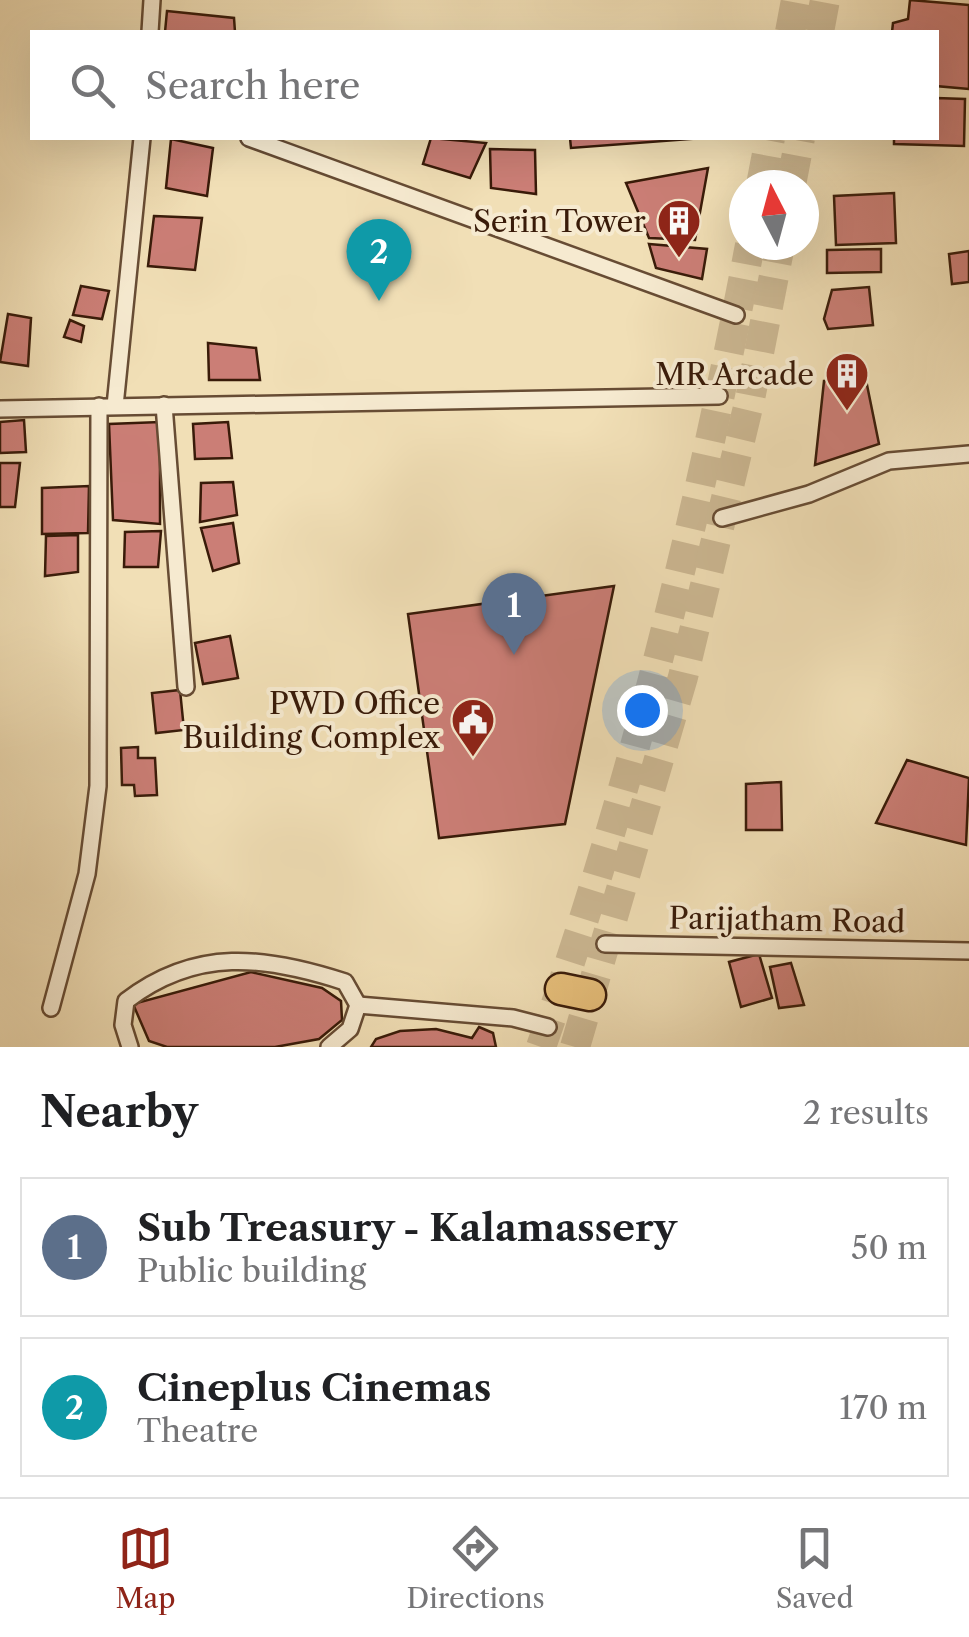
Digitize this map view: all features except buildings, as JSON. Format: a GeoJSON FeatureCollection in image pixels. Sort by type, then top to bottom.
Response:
{"type":"FeatureCollection","features":[{"type":"Feature","properties":{"kind":"street"},"geometry":{"type":"LineString","coordinates":[[150,30],[152,0]]}},
{"type":"Feature","properties":{"kind":"street"},"geometry":{"type":"LineString","coordinates":[[51,1008],[88,874],[98,786],[107,406],[142,140]]}},
{"type":"Feature","properties":{"kind":"street"},"geometry":{"type":"LineString","coordinates":[[253,140],[736,316]]}},
{"type":"Feature","properties":{"kind":"street"},"geometry":{"type":"LineString","coordinates":[[0,409],[719,396]]}},
{"type":"Feature","properties":{"kind":"street"},"geometry":{"type":"LineString","coordinates":[[164,406],[186,687]]}},
{"type":"Feature","properties":{"kind":"street"},"geometry":{"type":"LineString","coordinates":[[722,518],[809,494],[889,461],[969,454]]}},
{"type":"Feature","properties":{"kind":"street","name":"Parijatham Road"},"geometry":{"type":"LineString","coordinates":[[605,944],[969,951]]}},
{"type":"Feature","properties":{"kind":"street"},"geometry":{"type":"LineString","coordinates":[[130,1047],[122,1025],[126,1001],[156,978],[238,958],[298,967],[345,982],[358,1005],[350,1028],[328,1047]]}},
{"type":"Feature","properties":{"kind":"street"},"geometry":{"type":"LineString","coordinates":[[358,1005],[513,1018],[548,1027]]}},
{"type":"Feature","properties":{"kind":"tunnel"},"geometry":{"type":"LineString","coordinates":[[790,30],[796,0]]}},
{"type":"Feature","properties":{"kind":"tunnel"},"geometry":{"type":"LineString","coordinates":[[819,30],[825,0]]}},
{"type":"Feature","properties":{"kind":"tunnel"},"geometry":{"type":"LineString","coordinates":[[764,170],[770,140]]}},
{"type":"Feature","properties":{"kind":"tunnel"},"geometry":{"type":"LineString","coordinates":[[794,170],[800,140]]}},
{"type":"Feature","properties":{"kind":"tunnel"},"geometry":{"type":"LineString","coordinates":[[541,1047],[634,750],[685,549],[747,260]]}},
{"type":"Feature","properties":{"kind":"tunnel"},"geometry":{"type":"LineString","coordinates":[[575,1047],[683,677],[750,399],[777,260]]}},
{"type":"Feature","properties":{"kind":"place","name":"Serin Tower"},"geometry":{"type":"Point","coordinates":[679,259]}},
{"type":"Feature","properties":{"kind":"place","name":"Cineplus Cinemas"},"geometry":{"type":"Point","coordinates":[379,301]}},
{"type":"Feature","properties":{"kind":"place","name":"MR Arcade"},"geometry":{"type":"Point","coordinates":[847,412]}},
{"type":"Feature","properties":{"kind":"place","name":"Sub Treasury - Kalamassery"},"geometry":{"type":"Point","coordinates":[514,655]}},
{"type":"Feature","properties":{"kind":"place","name":"PWD Office Building Complex"},"geometry":{"type":"Point","coordinates":[473,758]}}]}
